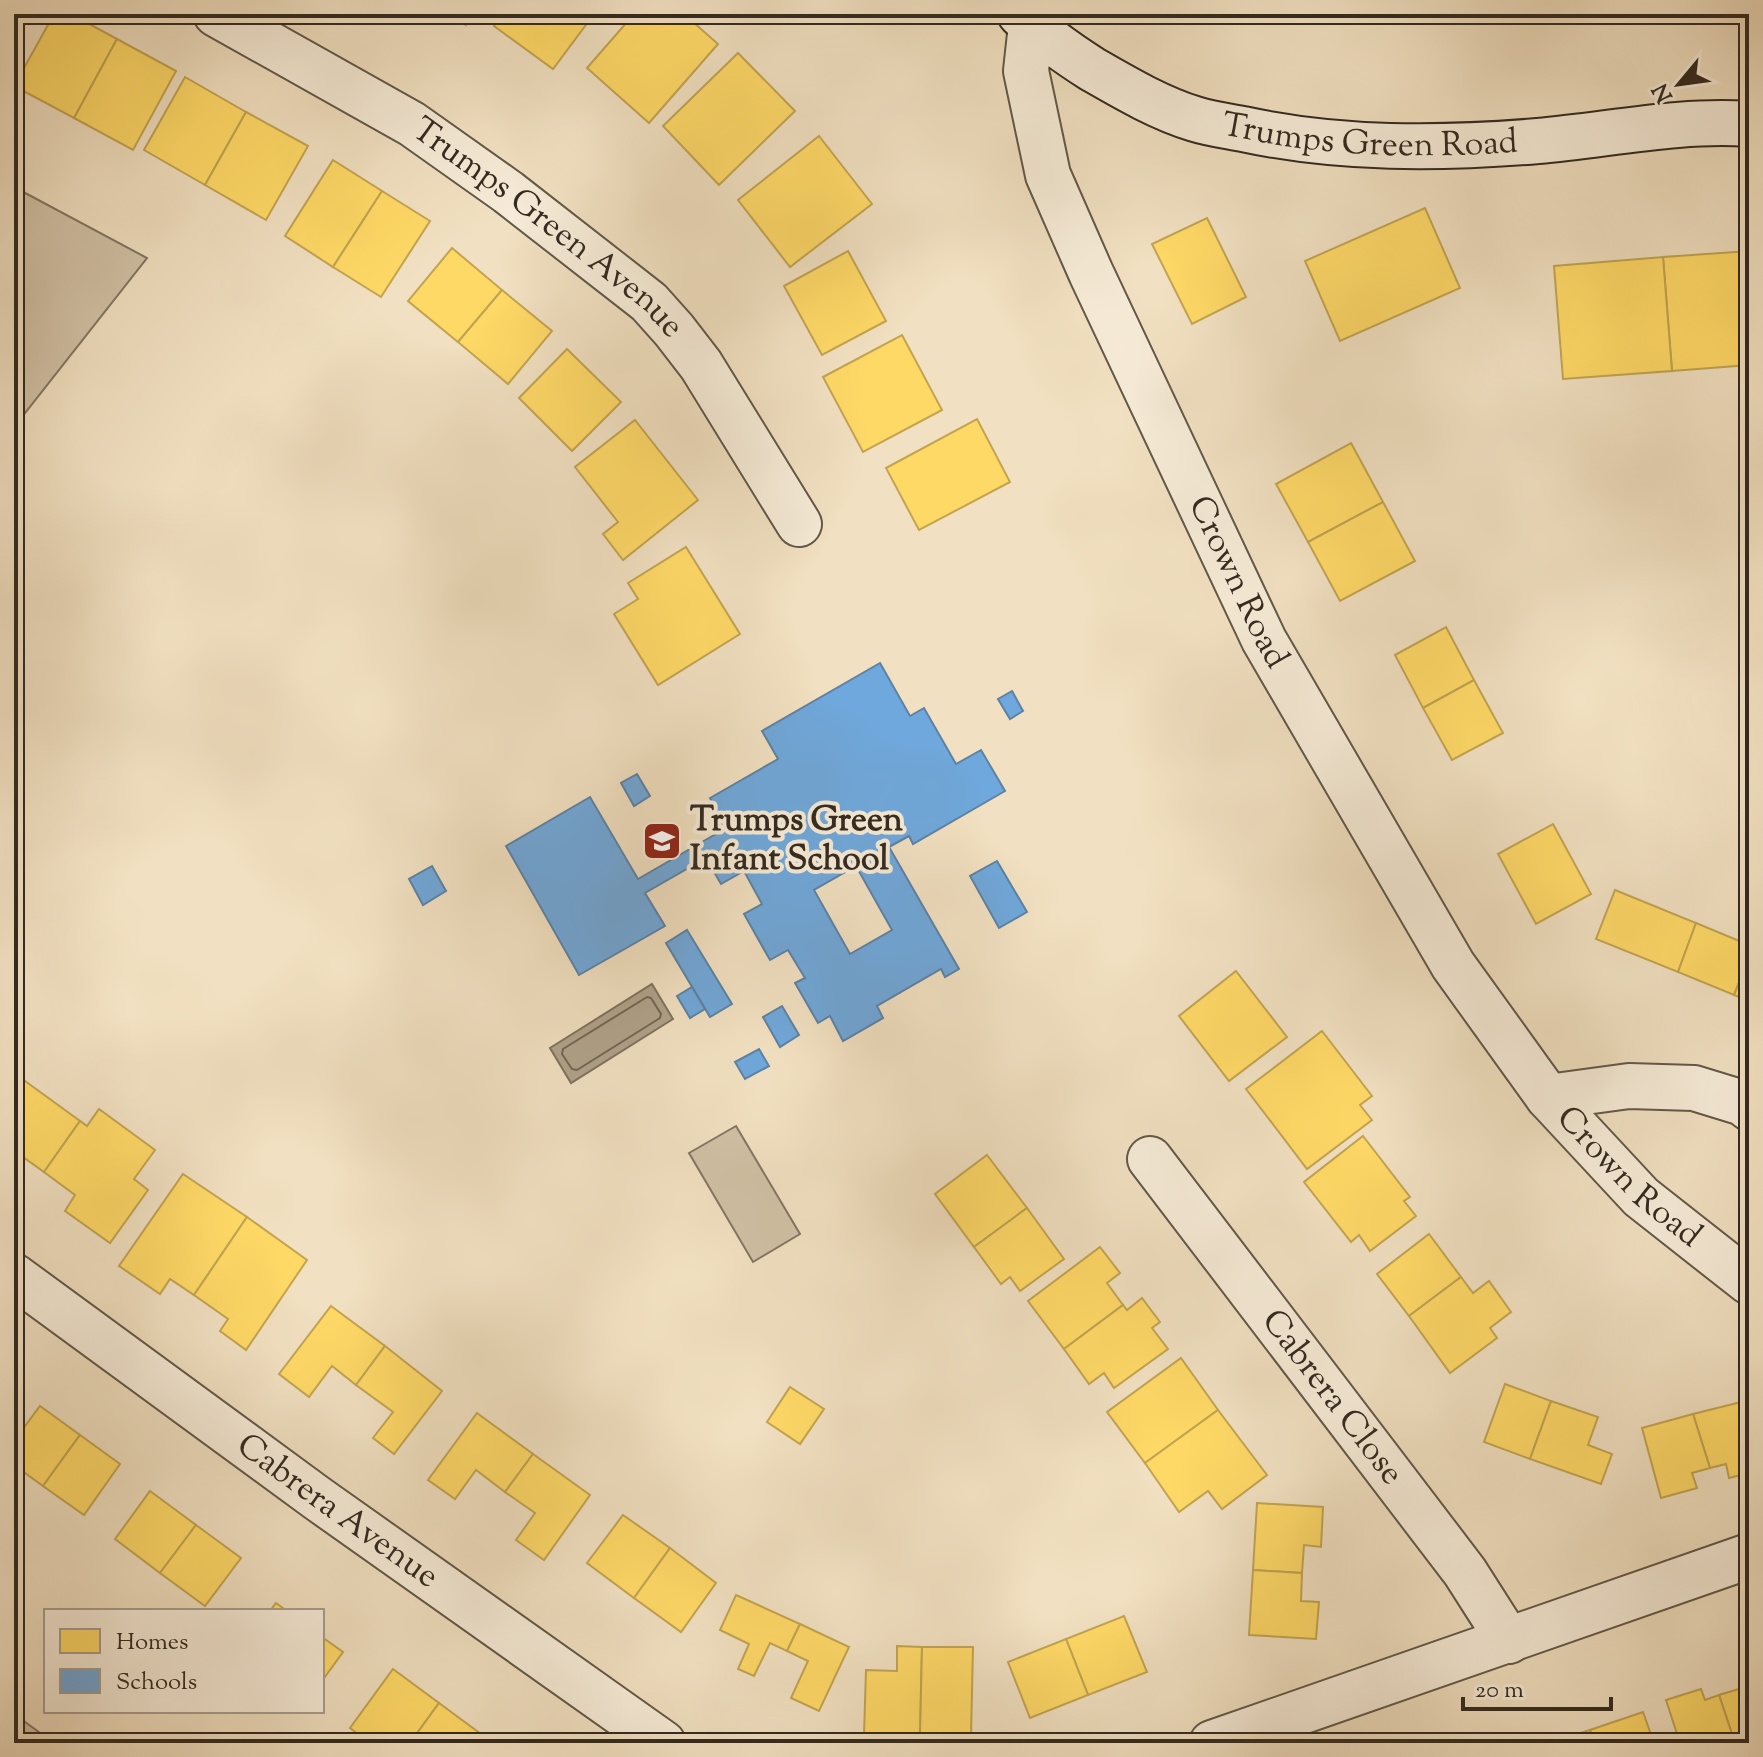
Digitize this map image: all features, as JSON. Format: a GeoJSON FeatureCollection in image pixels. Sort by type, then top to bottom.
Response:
{"type":"FeatureCollection","features":[{"type":"Feature","properties":{"kind":"street","name":"Trumps Green Avenue"},"geometry":{"type":"LineString","coordinates":[[216,14],[412,124],[508,192],[649,302],[701,365],[799,524]]}},
{"type":"Feature","properties":{"kind":"street","name":"Trumps Green Road"},"geometry":{"type":"LineString","coordinates":[[1026,20],[1079,60],[1127,90],[1196,119],[1266,135],[1326,143],[1457,146],[1537,141],[1670,126],[1749,124]]}},
{"type":"Feature","properties":{"kind":"street","name":"Crown Road"},"geometry":{"type":"LineString","coordinates":[[1026,20],[1026,71],[1048,175],[1264,640],[1453,965],[1548,1097],[1641,1197],[1749,1282]]}},
{"type":"Feature","properties":{"kind":"street","name":"Crown Road"},"geometry":{"type":"LineString","coordinates":[[1548,1097],[1629,1086],[1694,1088],[1743,1103],[1749,1108]]}},
{"type":"Feature","properties":{"kind":"street","name":"Cabrera Close"},"geometry":{"type":"LineString","coordinates":[[1150,1159],[1465,1572],[1509,1641]]}},
{"type":"Feature","properties":{"kind":"street","name":"Cabrera Avenue"},"geometry":{"type":"LineString","coordinates":[[14,1276],[317,1498],[663,1743]]}},
{"type":"Feature","properties":{"kind":"street"},"geometry":{"type":"LineString","coordinates":[[1212,1743],[1749,1556]]}},
{"type":"Feature","properties":{"kind":"shaded area"},"geometry":{"type":"Polygon","coordinates":[[[14,187],[147,258],[14,427],[14,187]]]}},
{"type":"Feature","properties":{"kind":"shaded area"},"geometry":{"type":"Polygon","coordinates":[[[736,1126],[800,1234],[753,1262],[689,1153],[736,1126]]]}},
{"type":"Feature","properties":{"kind":"shaded area"},"geometry":{"type":"Polygon","coordinates":[[[14,1714],[54,1743],[14,1743],[14,1714]]]}},
{"type":"Feature","properties":{"kind":"water"},"geometry":{"type":"Polygon","coordinates":[[[652,984],[673,1019],[571,1083],[550,1048],[652,984]]]}},
{"type":"Feature","properties":{"kind":"building: Homes"},"geometry":{"type":"Polygon","coordinates":[[[54,14],[71,14],[117,39],[74,118],[14,86],[54,14]]]}},
{"type":"Feature","properties":{"kind":"building: Homes"},"geometry":{"type":"Polygon","coordinates":[[[447,14],[472,14],[466,25],[447,14]]]}},
{"type":"Feature","properties":{"kind":"building: Homes"},"geometry":{"type":"Polygon","coordinates":[[[503,14],[594,14],[553,69],[494,26],[503,14]]]}},
{"type":"Feature","properties":{"kind":"building: Homes"},"geometry":{"type":"Polygon","coordinates":[[[634,14],[684,14],[718,44],[649,123],[587,68],[634,14]]]}},
{"type":"Feature","properties":{"kind":"building: Homes"},"geometry":{"type":"Polygon","coordinates":[[[117,39],[176,71],[133,150],[74,118],[117,39]]]}},
{"type":"Feature","properties":{"kind":"building: Homes"},"geometry":{"type":"Polygon","coordinates":[[[738,53],[795,111],[719,185],[663,126],[738,53]]]}},
{"type":"Feature","properties":{"kind":"building: Homes"},"geometry":{"type":"Polygon","coordinates":[[[185,77],[246,112],[205,185],[144,150],[185,77]]]}},
{"type":"Feature","properties":{"kind":"building: Homes"},"geometry":{"type":"Polygon","coordinates":[[[246,112],[308,146],[266,220],[205,185],[246,112]]]}},
{"type":"Feature","properties":{"kind":"building: Homes"},"geometry":{"type":"Polygon","coordinates":[[[819,136],[872,204],[790,267],[738,200],[819,136]]]}},
{"type":"Feature","properties":{"kind":"building: Homes"},"geometry":{"type":"Polygon","coordinates":[[[333,160],[382,191],[333,267],[285,236],[333,160]]]}},
{"type":"Feature","properties":{"kind":"building: Homes"},"geometry":{"type":"Polygon","coordinates":[[[382,191],[430,221],[381,297],[333,267],[382,191]]]}},
{"type":"Feature","properties":{"kind":"building: Homes"},"geometry":{"type":"Polygon","coordinates":[[[1425,208],[1460,288],[1340,341],[1305,261],[1425,208]]]}},
{"type":"Feature","properties":{"kind":"building: Homes"},"geometry":{"type":"Polygon","coordinates":[[[1207,218],[1246,297],[1192,324],[1152,244],[1207,218]]]}},
{"type":"Feature","properties":{"kind":"building: Homes"},"geometry":{"type":"Polygon","coordinates":[[[452,248],[502,290],[458,342],[408,301],[452,248]]]}},
{"type":"Feature","properties":{"kind":"building: Homes"},"geometry":{"type":"Polygon","coordinates":[[[848,251],[886,321],[822,355],[784,286],[848,251]]]}},
{"type":"Feature","properties":{"kind":"building: Homes"},"geometry":{"type":"Polygon","coordinates":[[[1749,251],[1749,365],[1672,371],[1663,257],[1749,251]]]}},
{"type":"Feature","properties":{"kind":"building: Homes"},"geometry":{"type":"Polygon","coordinates":[[[1663,257],[1672,371],[1563,379],[1554,266],[1663,257]]]}},
{"type":"Feature","properties":{"kind":"building: Homes"},"geometry":{"type":"Polygon","coordinates":[[[502,290],[552,331],[508,384],[458,342],[502,290]]]}},
{"type":"Feature","properties":{"kind":"building: Homes"},"geometry":{"type":"Polygon","coordinates":[[[902,335],[942,410],[863,452],[823,377],[902,335]]]}},
{"type":"Feature","properties":{"kind":"building: Homes"},"geometry":{"type":"Polygon","coordinates":[[[567,349],[621,402],[572,451],[519,398],[567,349]]]}},
{"type":"Feature","properties":{"kind":"building: Homes"},"geometry":{"type":"Polygon","coordinates":[[[977,419],[1010,482],[919,530],[886,468],[977,419]]]}},
{"type":"Feature","properties":{"kind":"building: Homes"},"geometry":{"type":"Polygon","coordinates":[[[635,420],[698,500],[623,560],[603,534],[618,522],[575,467],[635,420]]]}},
{"type":"Feature","properties":{"kind":"building: Homes"},"geometry":{"type":"Polygon","coordinates":[[[1351,443],[1383,502],[1308,542],[1276,484],[1351,443]]]}},
{"type":"Feature","properties":{"kind":"building: Homes"},"geometry":{"type":"Polygon","coordinates":[[[1383,502],[1415,561],[1340,601],[1308,542],[1383,502]]]}},
{"type":"Feature","properties":{"kind":"building: Homes"},"geometry":{"type":"Polygon","coordinates":[[[686,547],[740,634],[658,685],[614,614],[638,599],[628,583],[686,547]]]}},
{"type":"Feature","properties":{"kind":"building: Homes"},"geometry":{"type":"Polygon","coordinates":[[[1446,627],[1474,680],[1423,708],[1395,655],[1446,627]]]}},
{"type":"Feature","properties":{"kind":"building: Homes"},"geometry":{"type":"Polygon","coordinates":[[[1474,680],[1503,733],[1452,760],[1423,708],[1474,680]]]}},
{"type":"Feature","properties":{"kind":"building: Homes"},"geometry":{"type":"Polygon","coordinates":[[[1553,824],[1591,894],[1536,924],[1498,854],[1553,824]]]}},
{"type":"Feature","properties":{"kind":"building: Homes"},"geometry":{"type":"Polygon","coordinates":[[[1615,890],[1696,923],[1678,972],[1596,939],[1615,890]]]}},
{"type":"Feature","properties":{"kind":"building: Homes"},"geometry":{"type":"Polygon","coordinates":[[[1696,923],[1749,945],[1749,958],[1734,995],[1678,972],[1696,923]]]}},
{"type":"Feature","properties":{"kind":"building: Homes"},"geometry":{"type":"Polygon","coordinates":[[[1749,958],[1749,1001],[1734,995],[1749,958]]]}},
{"type":"Feature","properties":{"kind":"building: Homes"},"geometry":{"type":"Polygon","coordinates":[[[1236,971],[1287,1037],[1229,1081],[1179,1016],[1236,971]]]}},
{"type":"Feature","properties":{"kind":"building: Homes"},"geometry":{"type":"Polygon","coordinates":[[[1322,1031],[1372,1096],[1360,1105],[1372,1120],[1307,1169],[1246,1089],[1322,1031]]]}},
{"type":"Feature","properties":{"kind":"building: Homes"},"geometry":{"type":"Polygon","coordinates":[[[14,1073],[80,1121],[44,1172],[23,1157],[14,1170],[14,1073]]]}},
{"type":"Feature","properties":{"kind":"building: Homes"},"geometry":{"type":"Polygon","coordinates":[[[99,1109],[155,1150],[134,1179],[148,1190],[110,1243],[65,1211],[75,1195],[44,1172],[80,1121],[87,1126],[99,1109]]]}},
{"type":"Feature","properties":{"kind":"building: Homes"},"geometry":{"type":"Polygon","coordinates":[[[1363,1136],[1410,1197],[1404,1201],[1416,1216],[1370,1251],[1359,1235],[1351,1242],[1304,1182],[1363,1136]]]}},
{"type":"Feature","properties":{"kind":"building: Homes"},"geometry":{"type":"Polygon","coordinates":[[[987,1155],[1027,1208],[974,1247],[935,1194],[987,1155]]]}},
{"type":"Feature","properties":{"kind":"building: Homes"},"geometry":{"type":"Polygon","coordinates":[[[183,1174],[247,1217],[194,1295],[170,1279],[160,1294],[119,1266],[183,1174]]]}},
{"type":"Feature","properties":{"kind":"building: Homes"},"geometry":{"type":"Polygon","coordinates":[[[1027,1208],[1064,1259],[1020,1291],[1010,1277],[1001,1284],[974,1247],[1027,1208]]]}},
{"type":"Feature","properties":{"kind":"building: Homes"},"geometry":{"type":"Polygon","coordinates":[[[247,1217],[307,1260],[246,1350],[220,1331],[228,1319],[194,1295],[247,1217]]]}},
{"type":"Feature","properties":{"kind":"building: Homes"},"geometry":{"type":"Polygon","coordinates":[[[1429,1234],[1461,1277],[1409,1316],[1377,1274],[1429,1234]]]}},
{"type":"Feature","properties":{"kind":"building: Homes"},"geometry":{"type":"Polygon","coordinates":[[[1100,1247],[1120,1273],[1107,1283],[1123,1305],[1064,1349],[1028,1301],[1100,1247]]]}},
{"type":"Feature","properties":{"kind":"building: Homes"},"geometry":{"type":"Polygon","coordinates":[[[1461,1277],[1473,1293],[1489,1281],[1511,1312],[1490,1328],[1497,1338],[1450,1373],[1409,1316],[1461,1277]]]}},
{"type":"Feature","properties":{"kind":"building: Homes"},"geometry":{"type":"Polygon","coordinates":[[[1142,1298],[1160,1322],[1152,1328],[1168,1349],[1114,1388],[1104,1373],[1089,1384],[1064,1349],[1123,1305],[1127,1310],[1142,1298]]]}},
{"type":"Feature","properties":{"kind":"building: Homes"},"geometry":{"type":"Polygon","coordinates":[[[331,1306],[385,1346],[356,1385],[332,1366],[309,1397],[279,1374],[331,1306]]]}},
{"type":"Feature","properties":{"kind":"building: Homes"},"geometry":{"type":"Polygon","coordinates":[[[385,1346],[442,1391],[394,1454],[373,1438],[393,1412],[356,1385],[385,1346]]]}},
{"type":"Feature","properties":{"kind":"building: Homes"},"geometry":{"type":"Polygon","coordinates":[[[1181,1358],[1218,1410],[1145,1463],[1107,1412],[1181,1358]]]}},
{"type":"Feature","properties":{"kind":"building: Homes"},"geometry":{"type":"Polygon","coordinates":[[[1505,1384],[1551,1401],[1530,1459],[1484,1442],[1505,1384]]]}},
{"type":"Feature","properties":{"kind":"building: Homes"},"geometry":{"type":"Polygon","coordinates":[[[790,1387],[824,1409],[800,1444],[767,1422],[790,1387]]]}},
{"type":"Feature","properties":{"kind":"building: Homes"},"geometry":{"type":"Polygon","coordinates":[[[1749,1400],[1749,1473],[1729,1478],[1726,1464],[1710,1468],[1693,1414],[1749,1400]]]}},
{"type":"Feature","properties":{"kind":"building: Homes"},"geometry":{"type":"Polygon","coordinates":[[[1551,1401],[1598,1417],[1588,1445],[1612,1454],[1601,1484],[1530,1459],[1551,1401]]]}},
{"type":"Feature","properties":{"kind":"building: Homes"},"geometry":{"type":"Polygon","coordinates":[[[40,1406],[80,1435],[43,1486],[14,1465],[14,1441],[40,1406]]]}},
{"type":"Feature","properties":{"kind":"building: Homes"},"geometry":{"type":"Polygon","coordinates":[[[1218,1410],[1267,1475],[1222,1509],[1208,1491],[1179,1512],[1145,1463],[1218,1410]]]}},
{"type":"Feature","properties":{"kind":"building: Homes"},"geometry":{"type":"Polygon","coordinates":[[[477,1413],[533,1454],[505,1492],[476,1470],[455,1499],[428,1480],[477,1413]]]}},
{"type":"Feature","properties":{"kind":"building: Homes"},"geometry":{"type":"Polygon","coordinates":[[[1693,1414],[1710,1468],[1692,1473],[1697,1488],[1661,1498],[1642,1428],[1693,1414]]]}},
{"type":"Feature","properties":{"kind":"building: Homes"},"geometry":{"type":"Polygon","coordinates":[[[80,1435],[120,1464],[84,1515],[43,1486],[80,1435]]]}},
{"type":"Feature","properties":{"kind":"building: Homes"},"geometry":{"type":"Polygon","coordinates":[[[533,1454],[590,1495],[544,1560],[516,1540],[535,1513],[505,1492],[533,1454]]]}},
{"type":"Feature","properties":{"kind":"building: Homes"},"geometry":{"type":"Polygon","coordinates":[[[150,1491],[196,1525],[160,1573],[115,1539],[150,1491]]]}},
{"type":"Feature","properties":{"kind":"building: Homes"},"geometry":{"type":"Polygon","coordinates":[[[1257,1503],[1323,1507],[1321,1547],[1304,1545],[1302,1573],[1253,1570],[1257,1503]]]}},
{"type":"Feature","properties":{"kind":"building: Homes"},"geometry":{"type":"Polygon","coordinates":[[[623,1515],[670,1548],[634,1598],[587,1563],[623,1515]]]}},
{"type":"Feature","properties":{"kind":"building: Homes"},"geometry":{"type":"Polygon","coordinates":[[[196,1525],[241,1558],[205,1606],[160,1573],[196,1525]]]}},
{"type":"Feature","properties":{"kind":"building: Homes"},"geometry":{"type":"Polygon","coordinates":[[[670,1548],[716,1583],[681,1632],[634,1598],[670,1548]]]}},
{"type":"Feature","properties":{"kind":"building: Homes"},"geometry":{"type":"Polygon","coordinates":[[[1253,1570],[1302,1573],[1301,1601],[1319,1602],[1316,1639],[1249,1635],[1253,1570]]]}},
{"type":"Feature","properties":{"kind":"building: Homes"},"geometry":{"type":"Polygon","coordinates":[[[736,1595],[800,1624],[787,1651],[770,1643],[754,1676],[738,1669],[749,1644],[720,1630],[736,1595]]]}},
{"type":"Feature","properties":{"kind":"building: Homes"},"geometry":{"type":"Polygon","coordinates":[[[1124,1616],[1147,1672],[1088,1695],[1066,1639],[1124,1616]]]}},
{"type":"Feature","properties":{"kind":"building: Homes"},"geometry":{"type":"Polygon","coordinates":[[[800,1624],[849,1647],[819,1711],[791,1698],[808,1661],[787,1651],[800,1624]]]}},
{"type":"Feature","properties":{"kind":"building: Homes"},"geometry":{"type":"Polygon","coordinates":[[[324,1638],[343,1652],[324,1678],[324,1638]]]}},
{"type":"Feature","properties":{"kind":"building: Homes"},"geometry":{"type":"Polygon","coordinates":[[[1066,1639],[1088,1695],[1030,1718],[1008,1662],[1066,1639]]]}},
{"type":"Feature","properties":{"kind":"building: Homes"},"geometry":{"type":"Polygon","coordinates":[[[897,1646],[922,1647],[920,1735],[864,1734],[866,1670],[897,1671],[897,1646]]]}},
{"type":"Feature","properties":{"kind":"building: Homes"},"geometry":{"type":"Polygon","coordinates":[[[922,1647],[973,1647],[971,1736],[920,1735],[922,1647]]]}},
{"type":"Feature","properties":{"kind":"building: Homes"},"geometry":{"type":"Polygon","coordinates":[[[393,1669],[439,1703],[410,1743],[370,1743],[350,1728],[393,1669]]]}},
{"type":"Feature","properties":{"kind":"building: Homes"},"geometry":{"type":"Polygon","coordinates":[[[1749,1686],[1749,1743],[1735,1743],[1719,1695],[1749,1686]]]}},
{"type":"Feature","properties":{"kind":"building: Homes"},"geometry":{"type":"Polygon","coordinates":[[[1701,1689],[1705,1700],[1719,1695],[1735,1743],[1680,1743],[1666,1700],[1701,1689]]]}},
{"type":"Feature","properties":{"kind":"building: Homes"},"geometry":{"type":"Polygon","coordinates":[[[439,1703],[485,1737],[480,1743],[410,1743],[439,1703]]]}},
{"type":"Feature","properties":{"kind":"building: Homes"},"geometry":{"type":"Polygon","coordinates":[[[1643,1712],[1654,1743],[1594,1743],[1590,1730],[1643,1712]]]}},
{"type":"Feature","properties":{"kind":"building: Homes"},"geometry":{"type":"Polygon","coordinates":[[[1590,1730],[1594,1743],[1549,1743],[1590,1730]]]}},
{"type":"Feature","properties":{"kind":"building: Schools"},"geometry":{"type":"Polygon","coordinates":[[[880,663],[910,716],[924,708],[956,764],[981,750],[1005,791],[913,844],[909,836],[889,847],[959,969],[945,977],[941,969],[877,1006],[883,1018],[843,1041],[830,1016],[818,1023],[795,983],[805,978],[788,950],[770,960],[744,914],[762,904],[744,871],[721,884],[706,858],[645,893],[665,926],[579,975],[506,846],[590,797],[638,879],[721,831],[718,826],[724,823],[710,798],[778,759],[762,731],[880,663]],[[856,866],[814,890],[850,954],[892,930],[856,866]]]}},
{"type":"Feature","properties":{"kind":"building: Schools"},"geometry":{"type":"Polygon","coordinates":[[[1012,691],[1023,711],[1010,719],[998,699],[1012,691]]]}},
{"type":"Feature","properties":{"kind":"building: Schools"},"geometry":{"type":"Polygon","coordinates":[[[637,774],[650,796],[634,806],[621,783],[637,774]]]}},
{"type":"Feature","properties":{"kind":"building: Schools"},"geometry":{"type":"Polygon","coordinates":[[[997,861],[1027,912],[999,928],[970,876],[997,861]]]}},
{"type":"Feature","properties":{"kind":"building: Schools"},"geometry":{"type":"Polygon","coordinates":[[[432,866],[446,891],[423,905],[409,879],[432,866]]]}},
{"type":"Feature","properties":{"kind":"building: Schools"},"geometry":{"type":"Polygon","coordinates":[[[687,930],[732,1004],[710,1017],[666,943],[687,930]]]}},
{"type":"Feature","properties":{"kind":"building: Schools"},"geometry":{"type":"Polygon","coordinates":[[[692,987],[705,1009],[690,1018],[677,996],[692,987]]]}},
{"type":"Feature","properties":{"kind":"building: Schools"},"geometry":{"type":"Polygon","coordinates":[[[782,1006],[799,1035],[780,1047],[763,1017],[782,1006]]]}},
{"type":"Feature","properties":{"kind":"building: Schools"},"geometry":{"type":"Polygon","coordinates":[[[759,1049],[769,1066],[745,1079],[735,1062],[759,1049]]]}},
{"type":"Feature","properties":{"kind":"place","name":"Trumps Green Infant School"},"geometry":{"type":"Point","coordinates":[662,841]}}]}
